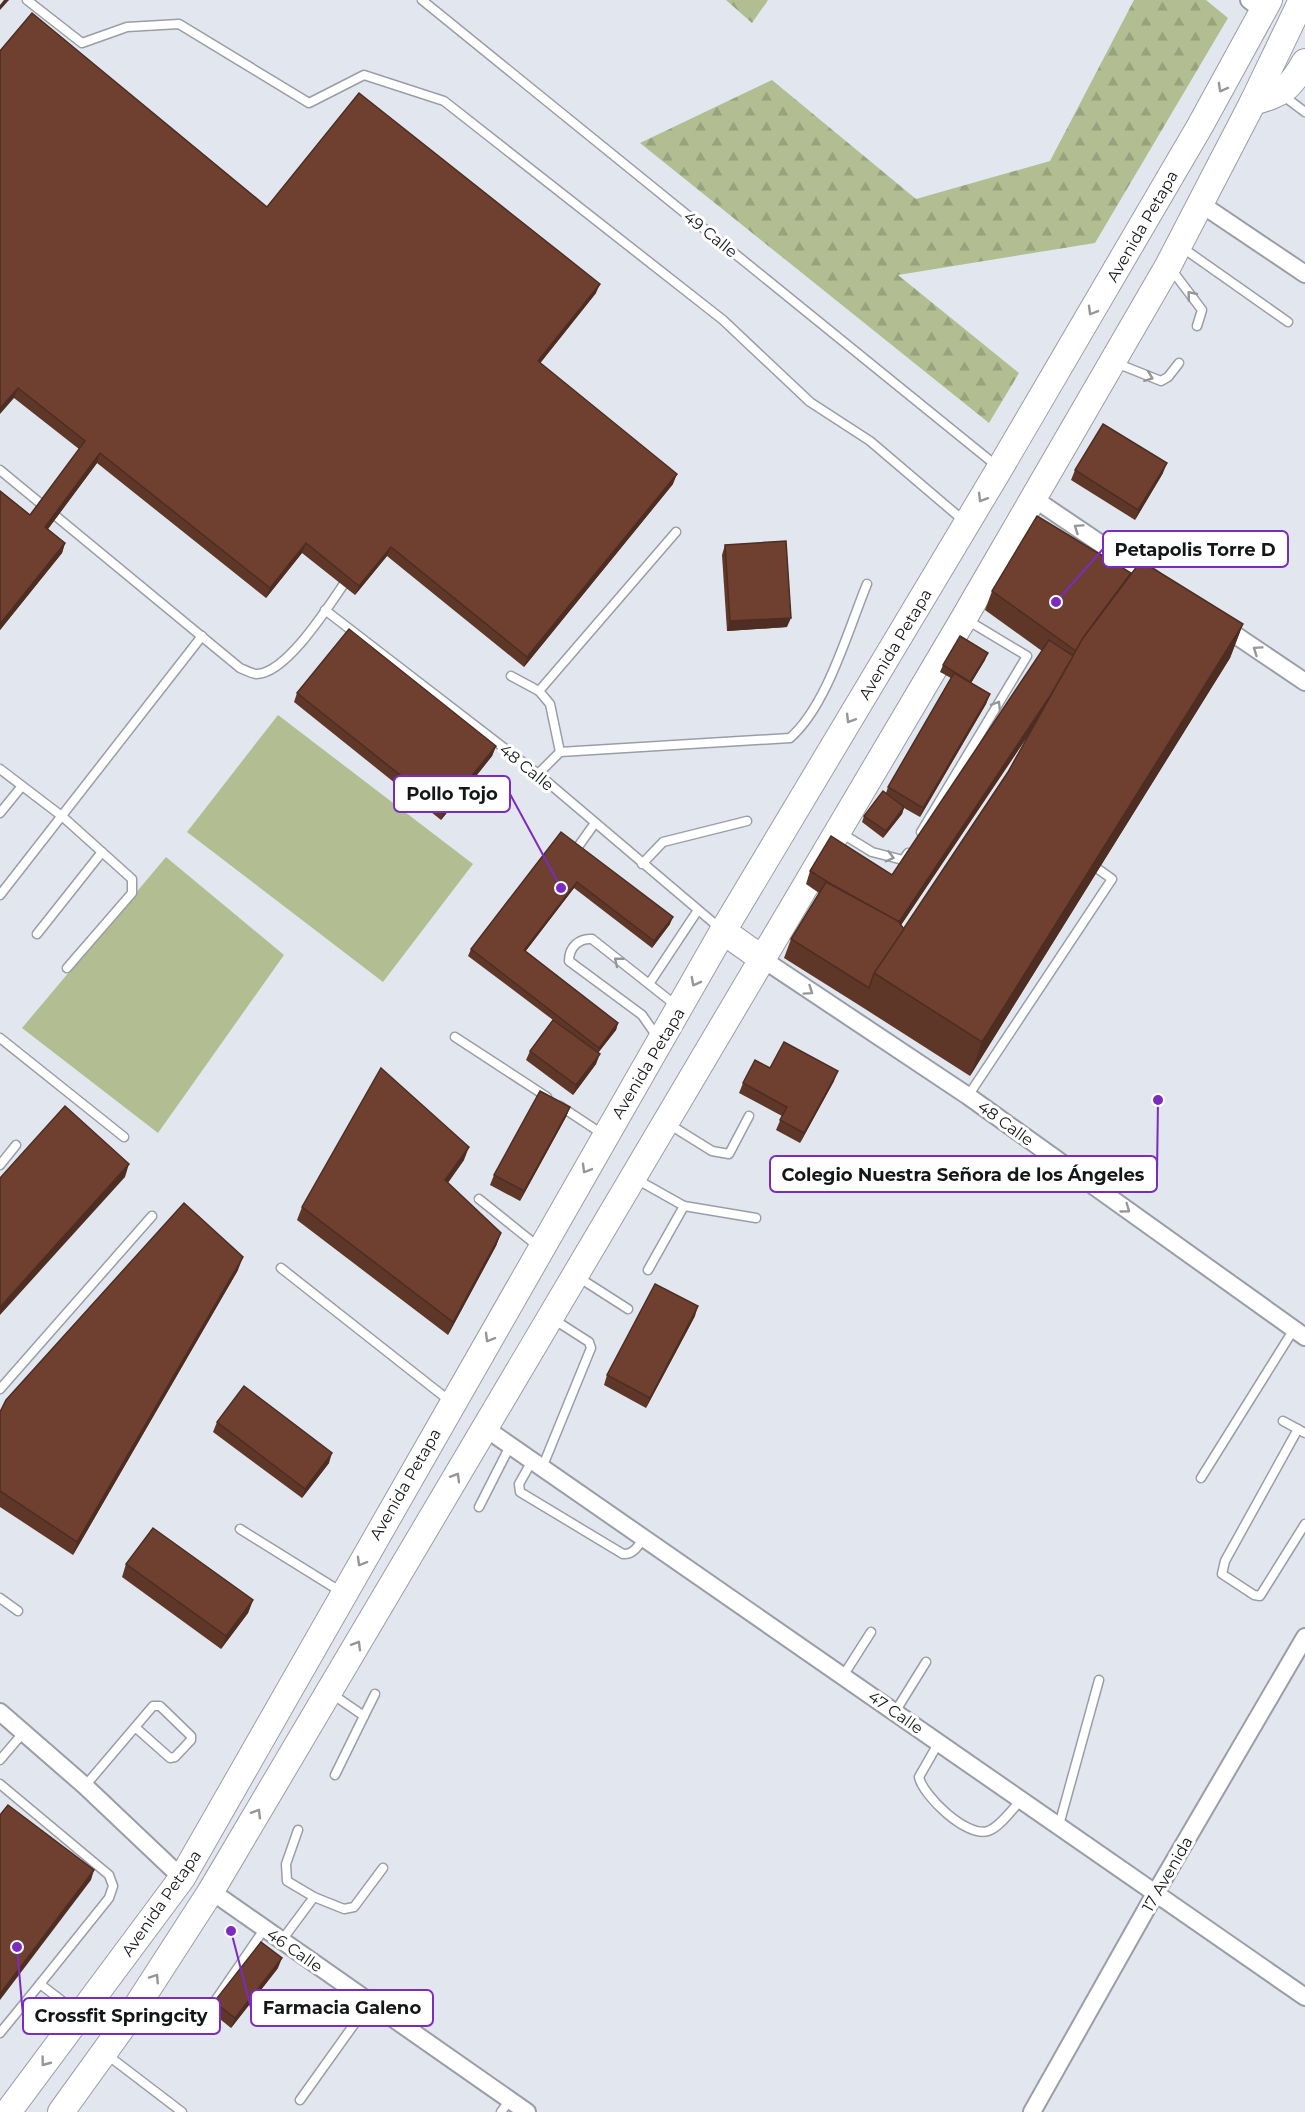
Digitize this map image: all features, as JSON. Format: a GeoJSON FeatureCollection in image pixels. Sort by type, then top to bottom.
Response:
{"type":"FeatureCollection","features":[{"type":"Feature","properties":{"kind":"main road","name":"Avenida Petapa"},"geometry":{"type":"LineString","coordinates":[[61,2112],[131,2015],[211,1891],[761,958],[846,827],[922,699],[964,618],[1174,256],[1302,0]]}},
{"type":"Feature","properties":{"kind":"main road","name":"Avenida Petapa"},"geometry":{"type":"LineString","coordinates":[[8,2112],[182,1878],[540,1248],[660,1040],[680,1010],[723,931],[1000,468],[1245,47],[1244,30],[1256,1]]}},
{"type":"Feature","properties":{"kind":"main road"},"geometry":{"type":"LineString","coordinates":[[1253,102],[1305,27]]}},
{"type":"Feature","properties":{"kind":"main road"},"geometry":{"type":"LineString","coordinates":[[1253,102],[1280,94],[1292,86],[1305,62]]}},
{"type":"Feature","properties":{"kind":"main road"},"geometry":{"type":"LineString","coordinates":[[723,931],[761,958]]}},
{"type":"Feature","properties":{"kind":"main road"},"geometry":{"type":"LineString","coordinates":[[182,1878],[187,1895],[187,1929]]}},
{"type":"Feature","properties":{"kind":"street"},"geometry":{"type":"LineString","coordinates":[[1201,204],[1305,274]]}},
{"type":"Feature","properties":{"kind":"street"},"geometry":{"type":"LineString","coordinates":[[1033,498],[1169,590]]}},
{"type":"Feature","properties":{"kind":"street"},"geometry":{"type":"LineString","coordinates":[[1208,617],[1305,682]]}},
{"type":"Feature","properties":{"kind":"street","name":"48 Calle"},"geometry":{"type":"LineString","coordinates":[[761,958],[968,1096],[1300,1333]]}},
{"type":"Feature","properties":{"kind":"street","name":"47 Calle"},"geometry":{"type":"LineString","coordinates":[[485,1428],[1305,1997]]}},
{"type":"Feature","properties":{"kind":"street","name":"17 Avenida"},"geometry":{"type":"LineString","coordinates":[[1032,2112],[1156,1892],[1305,1637]]}},
{"type":"Feature","properties":{"kind":"street"},"geometry":{"type":"LineString","coordinates":[[0,1712],[85,1786],[182,1878]]}},
{"type":"Feature","properties":{"kind":"street","name":"46 Calle"},"geometry":{"type":"LineString","coordinates":[[211,1891],[370,2001],[505,2106],[527,2112]]}},
{"type":"Feature","properties":{"kind":"lane"},"geometry":{"type":"LineString","coordinates":[[27,0],[82,43],[127,27],[179,24],[309,103],[364,75],[444,101],[723,320],[810,402],[870,441],[967,523]]}},
{"type":"Feature","properties":{"kind":"lane","name":"49 Calle"},"geometry":{"type":"LineString","coordinates":[[423,0],[1000,468]]}},
{"type":"Feature","properties":{"kind":"lane"},"geometry":{"type":"LineString","coordinates":[[35,20],[42,11]]}},
{"type":"Feature","properties":{"kind":"lane"},"geometry":{"type":"LineString","coordinates":[[1280,94],[1305,112]]}},
{"type":"Feature","properties":{"kind":"lane"},"geometry":{"type":"LineString","coordinates":[[1174,256],[1288,322]]}},
{"type":"Feature","properties":{"kind":"lane"},"geometry":{"type":"LineString","coordinates":[[1174,256],[1202,310],[1197,326]]}},
{"type":"Feature","properties":{"kind":"lane"},"geometry":{"type":"LineString","coordinates":[[1113,362],[1161,381],[1168,377],[1179,363]]}},
{"type":"Feature","properties":{"kind":"lane"},"geometry":{"type":"LineString","coordinates":[[0,470],[240,668],[256,674],[272,670],[292,653],[351,573]]}},
{"type":"Feature","properties":{"kind":"lane"},"geometry":{"type":"LineString","coordinates":[[539,690],[676,532]]}},
{"type":"Feature","properties":{"kind":"lane"},"geometry":{"type":"LineString","coordinates":[[538,774],[561,752],[790,738],[801,729],[838,663],[844,640],[867,584]]}},
{"type":"Feature","properties":{"kind":"lane","name":"48 Calle"},"geometry":{"type":"LineString","coordinates":[[325,610],[538,774],[723,931]]}},
{"type":"Feature","properties":{"kind":"lane"},"geometry":{"type":"LineString","coordinates":[[846,827],[872,852],[903,860],[1027,656],[964,618]]}},
{"type":"Feature","properties":{"kind":"lane"},"geometry":{"type":"LineString","coordinates":[[0,895],[202,636]]}},
{"type":"Feature","properties":{"kind":"lane"},"geometry":{"type":"LineString","coordinates":[[511,676],[539,690],[550,704],[561,752]]}},
{"type":"Feature","properties":{"kind":"lane"},"geometry":{"type":"LineString","coordinates":[[0,769],[63,817],[132,879],[132,893],[67,968]]}},
{"type":"Feature","properties":{"kind":"lane"},"geometry":{"type":"LineString","coordinates":[[0,813],[22,786]]}},
{"type":"Feature","properties":{"kind":"lane"},"geometry":{"type":"LineString","coordinates":[[642,864],[663,842],[747,821]]}},
{"type":"Feature","properties":{"kind":"lane"},"geometry":{"type":"LineString","coordinates":[[575,851],[595,823]]}},
{"type":"Feature","properties":{"kind":"lane"},"geometry":{"type":"LineString","coordinates":[[37,934],[102,852]]}},
{"type":"Feature","properties":{"kind":"lane"},"geometry":{"type":"LineString","coordinates":[[968,1096],[1112,879],[1098,870]]}},
{"type":"Feature","properties":{"kind":"lane"},"geometry":{"type":"LineString","coordinates":[[649,984],[698,910]]}},
{"type":"Feature","properties":{"kind":"lane"},"geometry":{"type":"LineString","coordinates":[[660,1040],[642,1015],[573,966],[569,961],[569,956],[578,941],[592,939],[680,1010]]}},
{"type":"Feature","properties":{"kind":"lane"},"geometry":{"type":"LineString","coordinates":[[455,1037],[605,1135]]}},
{"type":"Feature","properties":{"kind":"lane"},"geometry":{"type":"LineString","coordinates":[[0,1038],[124,1137]]}},
{"type":"Feature","properties":{"kind":"lane"},"geometry":{"type":"LineString","coordinates":[[665,1122],[712,1150],[729,1154],[749,1116]]}},
{"type":"Feature","properties":{"kind":"lane"},"geometry":{"type":"LineString","coordinates":[[0,1165],[16,1145]]}},
{"type":"Feature","properties":{"kind":"lane"},"geometry":{"type":"LineString","coordinates":[[633,1176],[684,1206],[756,1218]]}},
{"type":"Feature","properties":{"kind":"lane"},"geometry":{"type":"LineString","coordinates":[[479,1199],[540,1248]]}},
{"type":"Feature","properties":{"kind":"lane"},"geometry":{"type":"LineString","coordinates":[[648,1270],[684,1206]]}},
{"type":"Feature","properties":{"kind":"lane"},"geometry":{"type":"LineString","coordinates":[[0,1389],[152,1216]]}},
{"type":"Feature","properties":{"kind":"lane"},"geometry":{"type":"LineString","coordinates":[[281,1268],[452,1402]]}},
{"type":"Feature","properties":{"kind":"lane"},"geometry":{"type":"LineString","coordinates":[[575,1276],[628,1309]]}},
{"type":"Feature","properties":{"kind":"lane"},"geometry":{"type":"LineString","coordinates":[[550,1317],[580,1335],[589,1342],[591,1348],[537,1465],[519,1484],[520,1491],[623,1554],[629,1555],[644,1538]]}},
{"type":"Feature","properties":{"kind":"lane"},"geometry":{"type":"LineString","coordinates":[[1201,1478],[1300,1333]]}},
{"type":"Feature","properties":{"kind":"lane"},"geometry":{"type":"LineString","coordinates":[[1283,1421],[1301,1431],[1225,1561],[1222,1574],[1254,1595],[1260,1596],[1264,1593],[1305,1524]]}},
{"type":"Feature","properties":{"kind":"lane"},"geometry":{"type":"LineString","coordinates":[[479,1507],[510,1446]]}},
{"type":"Feature","properties":{"kind":"lane"},"geometry":{"type":"LineString","coordinates":[[240,1529],[343,1594]]}},
{"type":"Feature","properties":{"kind":"lane"},"geometry":{"type":"LineString","coordinates":[[0,1598],[18,1611]]}},
{"type":"Feature","properties":{"kind":"lane"},"geometry":{"type":"LineString","coordinates":[[843,1676],[871,1632]]}},
{"type":"Feature","properties":{"kind":"lane"},"geometry":{"type":"LineString","coordinates":[[895,1712],[926,1662]]}},
{"type":"Feature","properties":{"kind":"lane"},"geometry":{"type":"LineString","coordinates":[[1059,1825],[1100,1680]]}},
{"type":"Feature","properties":{"kind":"lane"},"geometry":{"type":"LineString","coordinates":[[329,1692],[364,1716]]}},
{"type":"Feature","properties":{"kind":"lane"},"geometry":{"type":"LineString","coordinates":[[335,1775],[375,1694]]}},
{"type":"Feature","properties":{"kind":"lane"},"geometry":{"type":"LineString","coordinates":[[85,1786],[135,1727],[153,1706],[160,1706],[191,1736],[191,1740],[175,1757],[170,1758],[135,1727]]}},
{"type":"Feature","properties":{"kind":"lane"},"geometry":{"type":"LineString","coordinates":[[0,1760],[23,1733]]}},
{"type":"Feature","properties":{"kind":"lane"},"geometry":{"type":"LineString","coordinates":[[939,1742],[919,1777],[921,1786],[933,1802],[966,1827],[981,1833],[991,1830],[1022,1799]]}},
{"type":"Feature","properties":{"kind":"lane"},"geometry":{"type":"LineString","coordinates":[[0,1784],[109,1875],[113,1886],[109,1898],[0,2033]]}},
{"type":"Feature","properties":{"kind":"lane"},"geometry":{"type":"LineString","coordinates":[[298,1830],[286,1864],[287,1881],[314,1897],[344,1909],[354,1907],[383,1868]]}},
{"type":"Feature","properties":{"kind":"lane"},"geometry":{"type":"LineString","coordinates":[[282,1940],[314,1897]]}},
{"type":"Feature","properties":{"kind":"lane"},"geometry":{"type":"LineString","coordinates":[[131,2015],[188,2020],[206,2014],[265,1928]]}},
{"type":"Feature","properties":{"kind":"lane"},"geometry":{"type":"LineString","coordinates":[[40,1984],[80,2016]]}},
{"type":"Feature","properties":{"kind":"lane"},"geometry":{"type":"LineString","coordinates":[[300,2100],[370,2001]]}},
{"type":"Feature","properties":{"kind":"lane"},"geometry":{"type":"LineString","coordinates":[[104,2052],[182,2112]]}},
{"type":"Feature","properties":{"kind":"green space"},"geometry":{"type":"Polygon","coordinates":[[[726,0],[768,0],[752,23],[726,0]]]}},
{"type":"Feature","properties":{"kind":"green space"},"geometry":{"type":"Polygon","coordinates":[[[1134,0],[1206,0],[1228,18],[1095,243],[898,275],[1019,373],[989,423],[640,143],[772,80],[916,199],[1050,161],[1134,0]]]}},
{"type":"Feature","properties":{"kind":"green space"},"geometry":{"type":"Polygon","coordinates":[[[278,715],[473,864],[383,982],[187,832],[278,715]]]}},
{"type":"Feature","properties":{"kind":"green space"},"geometry":{"type":"Polygon","coordinates":[[[166,857],[284,955],[158,1133],[22,1028],[166,857]]]}},
{"type":"Feature","properties":{"kind":"building"},"geometry":{"type":"Polygon","coordinates":[[[32,13],[267,207],[359,93],[600,284],[538,361],[677,474],[527,657],[391,547],[359,586],[306,543],[270,588],[100,453],[45,527],[65,543],[0,624],[0,491],[30,515],[85,441],[18,388],[0,408],[0,51],[32,13]]]}},
{"type":"Feature","properties":{"kind":"building"},"geometry":{"type":"Polygon","coordinates":[[[1103,424],[1167,463],[1138,510],[1075,470],[1103,424]]]}},
{"type":"Feature","properties":{"kind":"building"},"geometry":{"type":"Polygon","coordinates":[[[1037,516],[1131,573],[1076,651],[992,591],[1037,516]]]}},
{"type":"Feature","properties":{"kind":"building"},"geometry":{"type":"Polygon","coordinates":[[[786,541],[791,618],[730,621],[725,545],[786,541]]]}},
{"type":"Feature","properties":{"kind":"building"},"geometry":{"type":"Polygon","coordinates":[[[1141,561],[1243,624],[982,1042],[874,973],[1008,772],[1083,638],[1141,561]]]}},
{"type":"Feature","properties":{"kind":"building"},"geometry":{"type":"Polygon","coordinates":[[[349,629],[496,746],[444,810],[297,693],[349,629]]]}},
{"type":"Feature","properties":{"kind":"building"},"geometry":{"type":"Polygon","coordinates":[[[960,636],[988,653],[970,682],[943,665],[960,636]]]}},
{"type":"Feature","properties":{"kind":"building"},"geometry":{"type":"Polygon","coordinates":[[[1049,640],[1073,656],[1050,696],[899,922],[810,871],[831,836],[892,875],[1049,640]]]}},
{"type":"Feature","properties":{"kind":"building"},"geometry":{"type":"Polygon","coordinates":[[[954,673],[990,694],[923,808],[888,787],[954,673]]]}},
{"type":"Feature","properties":{"kind":"building"},"geometry":{"type":"Polygon","coordinates":[[[883,791],[904,807],[886,831],[864,816],[883,791]]]}},
{"type":"Feature","properties":{"kind":"building"},"geometry":{"type":"Polygon","coordinates":[[[561,832],[673,917],[654,941],[577,882],[524,950],[618,1023],[599,1048],[471,949],[561,832]]]}},
{"type":"Feature","properties":{"kind":"building"},"geometry":{"type":"Polygon","coordinates":[[[826,882],[898,921],[904,929],[874,973],[869,988],[791,939],[826,882]]]}},
{"type":"Feature","properties":{"kind":"building"},"geometry":{"type":"Polygon","coordinates":[[[553,1020],[600,1054],[576,1085],[530,1051],[553,1020]]]}},
{"type":"Feature","properties":{"kind":"building"},"geometry":{"type":"Polygon","coordinates":[[[784,1042],[838,1071],[804,1133],[780,1120],[787,1107],[743,1083],[755,1060],[770,1068],[784,1042]]]}},
{"type":"Feature","properties":{"kind":"building"},"geometry":{"type":"Polygon","coordinates":[[[381,1068],[469,1147],[445,1180],[501,1233],[453,1322],[302,1207],[381,1068]]]}},
{"type":"Feature","properties":{"kind":"building"},"geometry":{"type":"Polygon","coordinates":[[[540,1091],[570,1107],[524,1191],[494,1175],[540,1091]]]}},
{"type":"Feature","properties":{"kind":"building"},"geometry":{"type":"Polygon","coordinates":[[[65,1106],[129,1164],[0,1307],[0,1178],[65,1106]]]}},
{"type":"Feature","properties":{"kind":"building"},"geometry":{"type":"Polygon","coordinates":[[[184,1203],[243,1257],[77,1542],[0,1491],[0,1412],[6,1400],[184,1203]]]}},
{"type":"Feature","properties":{"kind":"building"},"geometry":{"type":"Polygon","coordinates":[[[655,1284],[698,1306],[650,1398],[607,1375],[655,1284]]]}},
{"type":"Feature","properties":{"kind":"building"},"geometry":{"type":"Polygon","coordinates":[[[244,1386],[332,1453],[305,1489],[217,1422],[244,1386]]]}},
{"type":"Feature","properties":{"kind":"building"},"geometry":{"type":"Polygon","coordinates":[[[153,1528],[253,1600],[226,1636],[126,1564],[153,1528]]]}},
{"type":"Feature","properties":{"kind":"building"},"geometry":{"type":"Polygon","coordinates":[[[8,1805],[94,1870],[0,1994],[0,1815],[8,1805]]]}},
{"type":"Feature","properties":{"kind":"building"},"geometry":{"type":"Polygon","coordinates":[[[261,1942],[282,1958],[235,2018],[214,2002],[261,1942]]]}},
{"type":"Feature","properties":{"kind":"place","name":"Petapolis Torre D"},"geometry":{"type":"Point","coordinates":[1056,602]}},
{"type":"Feature","properties":{"kind":"place","name":"Pollo Tojo"},"geometry":{"type":"Point","coordinates":[561,888]}},
{"type":"Feature","properties":{"kind":"place","name":"Colegio Nuestra Señora de los Ángeles"},"geometry":{"type":"Point","coordinates":[1158,1100]}},
{"type":"Feature","properties":{"kind":"place","name":"Farmacia Galeno"},"geometry":{"type":"Point","coordinates":[231,1931]}},
{"type":"Feature","properties":{"kind":"place","name":"Crossfit Springcity"},"geometry":{"type":"Point","coordinates":[17,1947]}}]}
